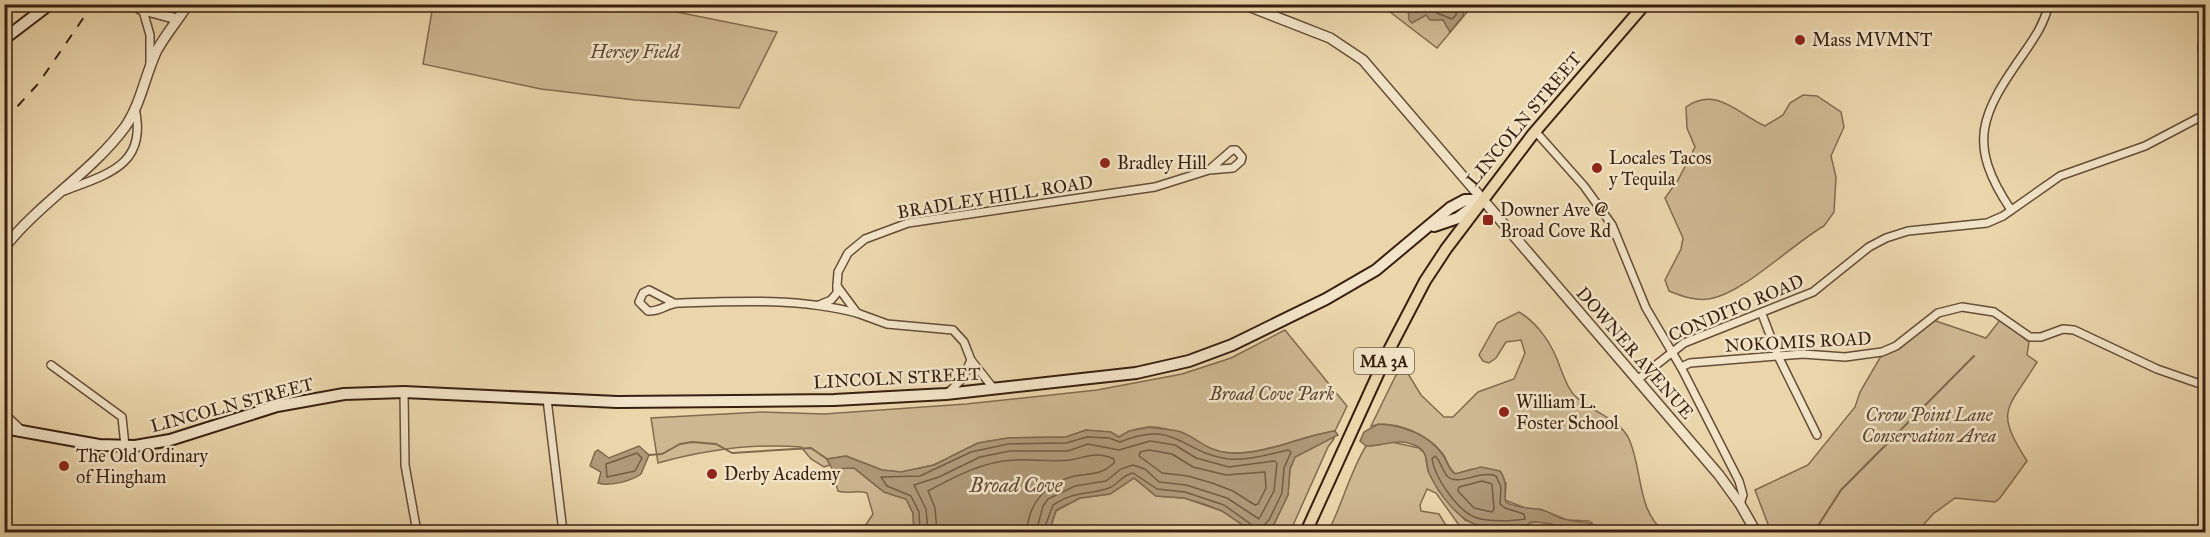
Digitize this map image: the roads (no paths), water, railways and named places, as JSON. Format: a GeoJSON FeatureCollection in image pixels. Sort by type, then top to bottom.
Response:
{"type":"FeatureCollection","features":[{"type":"Feature","properties":{"kind":"main road"},"geometry":{"type":"LineString","coordinates":[[4,39],[50,4]]}},
{"type":"Feature","properties":{"kind":"main road","name":"LINCOLN STREET"},"geometry":{"type":"LineString","coordinates":[[4,428],[99,445],[125,446],[170,440],[296,402],[344,394],[404,392],[547,399],[709,403],[946,394],[1136,373],[1209,354],[1251,336],[1352,285],[1423,232],[1450,208],[1466,200],[1480,200],[1646,4]]}},
{"type":"Feature","properties":{"kind":"main road","name":"MA 3A"},"geometry":{"type":"LineString","coordinates":[[1306,532],[1408,312],[1446,249],[1480,200]]}},
{"type":"Feature","properties":{"kind":"street"},"geometry":{"type":"LineString","coordinates":[[4,248],[28,220],[109,146],[135,108],[157,52],[188,4]]}},
{"type":"Feature","properties":{"kind":"street","name":"DOWNER AVENUE"},"geometry":{"type":"LineString","coordinates":[[1243,4],[1305,27],[1353,52],[1387,87],[1480,200],[1637,380],[1740,504],[1756,532]]}},
{"type":"Feature","properties":{"kind":"street"},"geometry":{"type":"LineString","coordinates":[[2011,210],[1989,169],[1983,135],[1986,118],[2001,86],[2038,34],[2049,4]]}},
{"type":"Feature","properties":{"kind":"street"},"geometry":{"type":"LineString","coordinates":[[140,7],[177,19]]}},
{"type":"Feature","properties":{"kind":"street"},"geometry":{"type":"LineString","coordinates":[[140,7],[150,35],[150,69]]}},
{"type":"Feature","properties":{"kind":"street"},"geometry":{"type":"LineString","coordinates":[[2205,12],[2202,48],[2205,70]]}},
{"type":"Feature","properties":{"kind":"street"},"geometry":{"type":"LineString","coordinates":[[58,194],[122,165],[132,153],[140,127],[135,108]]}},
{"type":"Feature","properties":{"kind":"street","name":"CONDITO ROAD"},"geometry":{"type":"LineString","coordinates":[[1637,380],[1671,351],[1697,338],[1813,292],[1869,247],[1886,238],[1908,231],[1974,227],[1987,224],[2060,176],[2145,146],[2205,114]]}},
{"type":"Feature","properties":{"kind":"street"},"geometry":{"type":"LineString","coordinates":[[1536,132],[1606,215],[1618,236],[1639,293],[1681,367],[1739,481],[1743,495],[1740,504]]}},
{"type":"Feature","properties":{"kind":"street","name":"BRADLEY HILL ROAD"},"geometry":{"type":"LineString","coordinates":[[837,286],[842,262],[857,244],[878,233],[908,223],[1136,190],[1209,170]]}},
{"type":"Feature","properties":{"kind":"street"},"geometry":{"type":"LineString","coordinates":[[816,305],[831,300],[837,293],[837,286]]}},
{"type":"Feature","properties":{"kind":"street"},"geometry":{"type":"LineString","coordinates":[[837,286],[857,313]]}},
{"type":"Feature","properties":{"kind":"street"},"geometry":{"type":"LineString","coordinates":[[674,303],[649,290],[643,292],[639,302],[648,311],[654,312],[674,303],[731,302],[816,305],[857,313],[886,324],[953,330],[964,342],[971,360],[994,389]]}},
{"type":"Feature","properties":{"kind":"street","name":"NOKOMIS ROAD"},"geometry":{"type":"LineString","coordinates":[[1681,367],[1690,363],[1803,354],[1845,357],[1882,352],[1896,346],[1938,313],[1970,307],[2003,317],[2030,337],[2042,337],[2063,329],[2074,330],[2157,369],[2205,386]]}},
{"type":"Feature","properties":{"kind":"street"},"geometry":{"type":"LineString","coordinates":[[1762,314],[1778,356],[1817,435]]}},
{"type":"Feature","properties":{"kind":"street"},"geometry":{"type":"LineString","coordinates":[[946,394],[963,378],[971,360]]}},
{"type":"Feature","properties":{"kind":"street"},"geometry":{"type":"LineString","coordinates":[[51,365],[122,417],[125,446]]}},
{"type":"Feature","properties":{"kind":"street"},"geometry":{"type":"LineString","coordinates":[[404,392],[405,465],[417,532]]}},
{"type":"Feature","properties":{"kind":"street"},"geometry":{"type":"LineString","coordinates":[[547,399],[562,532]]}},
{"type":"Feature","properties":{"kind":"street"},"geometry":{"type":"LineString","coordinates":[[4,415],[20,430]]}},
{"type":"Feature","properties":{"kind":"water"},"geometry":{"type":"Polygon","coordinates":[[[1405,5],[1464,5],[1463,16],[1450,32],[1443,20],[1430,20],[1426,15],[1412,23],[1405,5]]]}},
{"type":"Feature","properties":{"kind":"water"},"geometry":{"type":"Polygon","coordinates":[[[1378,424],[1396,426],[1422,436],[1444,456],[1455,474],[1481,467],[1500,471],[1505,485],[1505,500],[1509,504],[1542,510],[1571,521],[1588,523],[1603,532],[1563,532],[1552,524],[1537,522],[1531,522],[1525,526],[1485,526],[1471,523],[1456,512],[1437,488],[1429,473],[1423,450],[1406,442],[1366,446],[1360,441],[1364,432],[1378,424]]]}},
{"type":"Feature","properties":{"kind":"water","name":"Broad Cove"},"geometry":{"type":"Polygon","coordinates":[[[1149,427],[1181,432],[1210,448],[1231,453],[1258,451],[1322,433],[1335,431],[1338,435],[1295,457],[1290,469],[1288,495],[1274,524],[1264,532],[1253,532],[1222,511],[1204,504],[1184,498],[1156,496],[1134,478],[1110,494],[1080,498],[1056,510],[1049,532],[914,532],[913,513],[906,499],[884,492],[854,468],[832,469],[827,459],[846,456],[882,470],[901,472],[934,465],[978,443],[1008,438],[1066,437],[1086,430],[1111,432],[1119,437],[1129,431],[1149,427]]]}},
{"type":"Feature","properties":{"kind":"water"},"geometry":{"type":"Polygon","coordinates":[[[639,446],[649,455],[641,474],[620,483],[598,483],[601,472],[590,466],[595,452],[598,450],[609,458],[639,446]]]}},
{"type":"Feature","properties":{"kind":"waterway"},"geometry":{"type":"LineString","coordinates":[[1814,532],[1841,490],[1974,356]]}},
{"type":"Feature","properties":{"kind":"waterway"},"geometry":{"type":"LineString","coordinates":[[649,455],[662,454],[680,444],[692,442],[716,444],[732,453],[811,448],[827,459]]}},
{"type":"Feature","properties":{"kind":"railway"},"geometry":{"type":"LineString","coordinates":[[4,121],[38,84],[93,4]]}},
{"type":"Feature","properties":{"kind":"place","name":"Mass MVMNT"},"geometry":{"type":"Point","coordinates":[1800,40]}},
{"type":"Feature","properties":{"kind":"place","name":"Bradley Hill"},"geometry":{"type":"Point","coordinates":[1105,163]}},
{"type":"Feature","properties":{"kind":"place","name":"Locales Tacos y Tequila"},"geometry":{"type":"Point","coordinates":[1597,168]}},
{"type":"Feature","properties":{"kind":"place","name":"Downer Ave @ Broad Cove Rd"},"geometry":{"type":"Point","coordinates":[1488,220]}},
{"type":"Feature","properties":{"kind":"place","name":"William L. Foster School"},"geometry":{"type":"Point","coordinates":[1504,412]}},
{"type":"Feature","properties":{"kind":"place","name":"The Old Ordinary of Hingham"},"geometry":{"type":"Point","coordinates":[64,466]}},
{"type":"Feature","properties":{"kind":"place","name":"Derby Academy"},"geometry":{"type":"Point","coordinates":[712,474]}},
{"type":"Feature","properties":{"kind":"park label","name":"Hersey Field"},"geometry":{"type":"Point","coordinates":[635,52]}},
{"type":"Feature","properties":{"kind":"park label","name":"Broad Cove Park"},"geometry":{"type":"Point","coordinates":[1272,394]}},
{"type":"Feature","properties":{"kind":"park label","name":"Crow Point Lane Conservation Area"},"geometry":{"type":"Point","coordinates":[1929,425]}}]}
